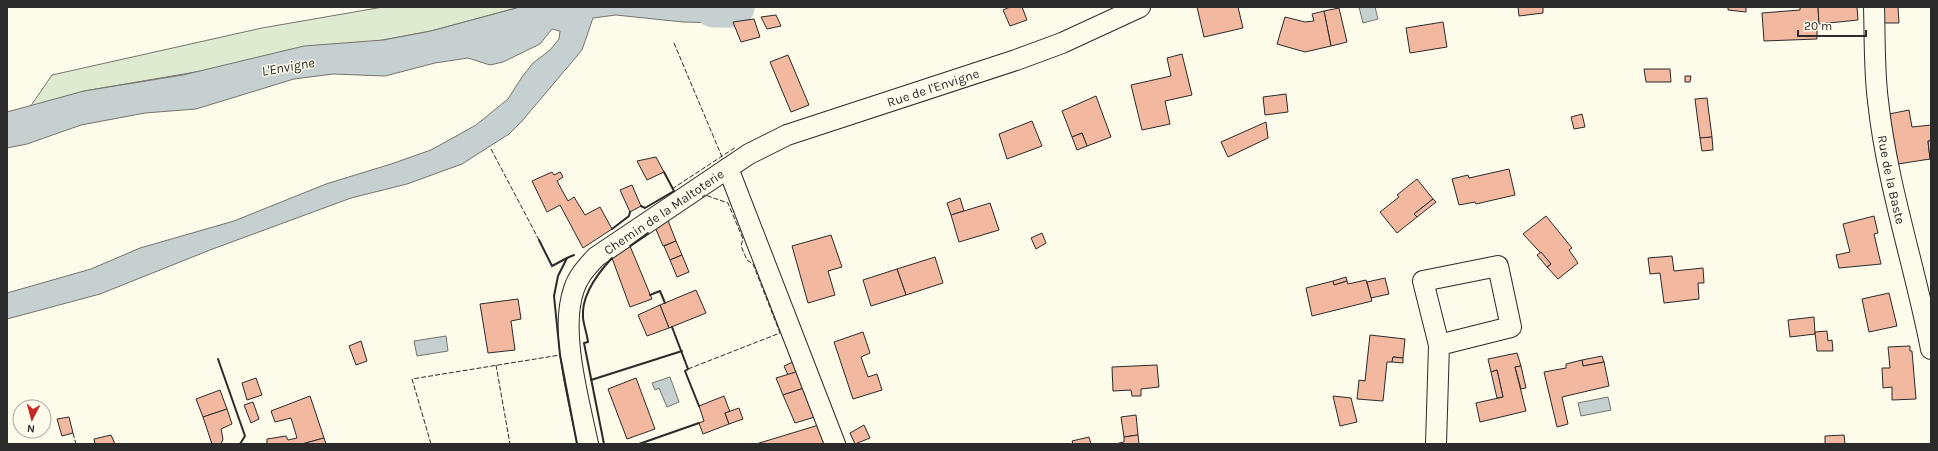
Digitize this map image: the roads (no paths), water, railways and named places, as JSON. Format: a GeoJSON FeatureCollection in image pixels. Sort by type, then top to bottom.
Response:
{"type":"FeatureCollection","features":[{"type":"Feature","properties":{"kind":"street","name":"Rue de l'Envigne"},"geometry":{"type":"LineString","coordinates":[[728,168],[768,143],[787,135],[1016,60],[1062,42],[1140,7]]}},
{"type":"Feature","properties":{"kind":"street","name":"Rue de la Baste"},"geometry":{"type":"LineString","coordinates":[[1874,7],[1875,70],[1883,136],[1891,178],[1922,305],[1931,349]]}},
{"type":"Feature","properties":{"kind":"street","name":"Chemin de la Maltoterie"},"geometry":{"type":"LineString","coordinates":[[588,444],[569,341],[569,310],[574,288],[583,272],[596,257],[728,168],[835,444]]}},
{"type":"Feature","properties":{"kind":"street"},"geometry":{"type":"LineString","coordinates":[[1436,444],[1439,346],[1423,281],[1498,266],[1512,327],[1439,346]]}},
{"type":"Feature","properties":{"kind":"water"},"geometry":{"type":"Polygon","coordinates":[[[520,7],[724,7],[728,23],[683,22],[616,15],[593,18],[582,50],[522,121],[509,134],[462,164],[407,184],[351,198],[210,250],[100,294],[7,319],[7,293],[91,269],[140,248],[234,221],[326,184],[431,150],[476,125],[508,99],[533,63],[550,50],[559,39],[560,31],[552,29],[540,44],[503,62],[490,65],[468,58],[435,63],[385,76],[333,74],[294,79],[196,109],[145,113],[81,125],[27,144],[7,148],[7,112],[84,91],[183,75],[304,46],[383,40],[431,31],[520,7]]]}},
{"type":"Feature","properties":{"kind":"water"},"geometry":{"type":"Polygon","coordinates":[[[1359,7],[1375,7],[1378,19],[1363,23],[1359,7]]]}},
{"type":"Feature","properties":{"kind":"water"},"geometry":{"type":"Polygon","coordinates":[[[446,336],[448,351],[417,356],[414,341],[446,336]]]}},
{"type":"Feature","properties":{"kind":"water"},"geometry":{"type":"Polygon","coordinates":[[[670,377],[679,402],[667,407],[659,388],[655,390],[652,383],[670,377]]]}},
{"type":"Feature","properties":{"kind":"water"},"geometry":{"type":"Polygon","coordinates":[[[1608,397],[1611,410],[1581,416],[1578,403],[1608,397]]]}},
{"type":"Feature","properties":{"kind":"waterway","name":"L'Envigne"},"geometry":{"type":"LineString","coordinates":[[714,7],[734,7]]}}]}
